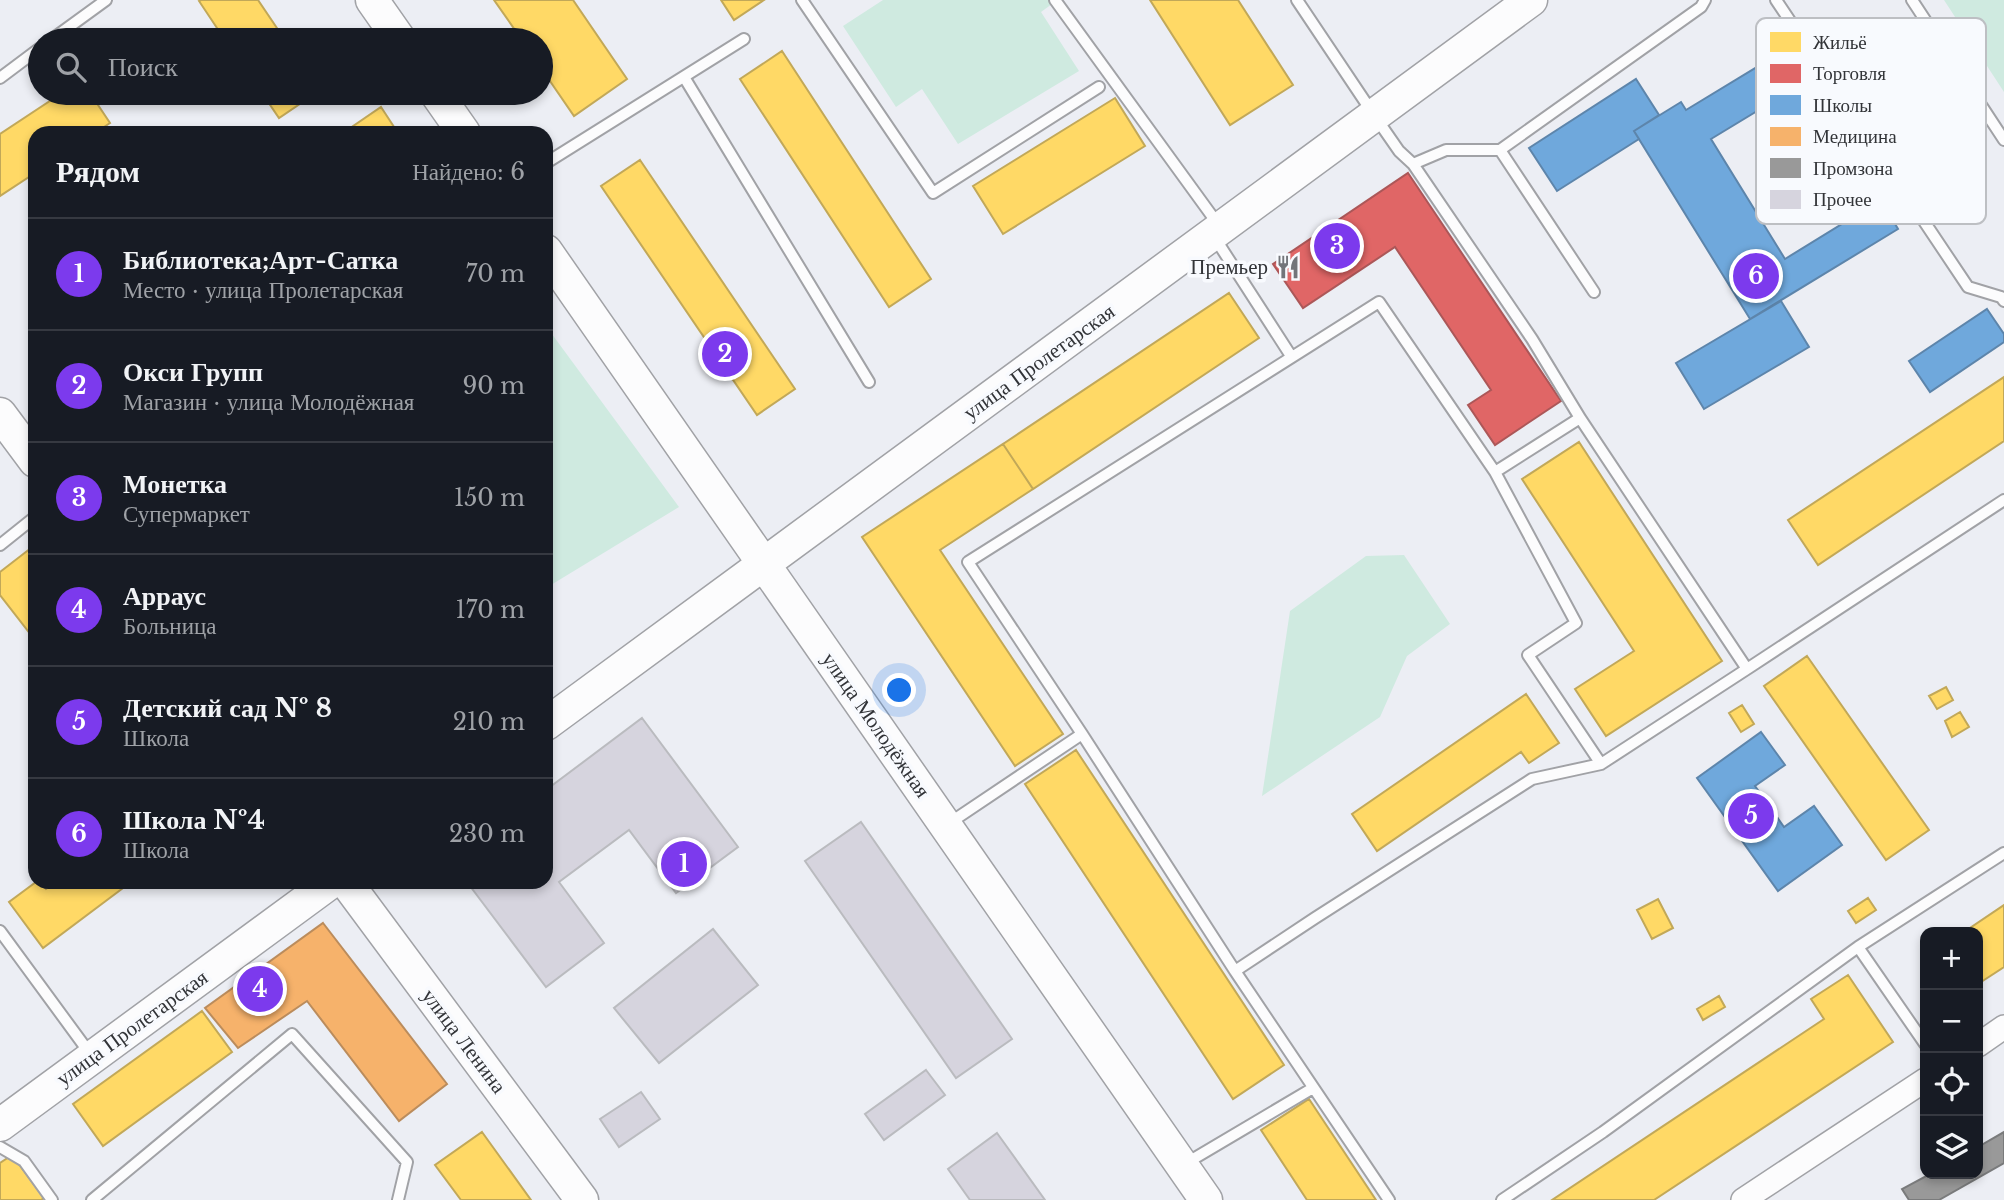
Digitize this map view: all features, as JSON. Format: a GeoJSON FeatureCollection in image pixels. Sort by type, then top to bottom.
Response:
{"type":"FeatureCollection","features":[{"type":"Feature","properties":{"kind":"main road"},"geometry":{"type":"LineString","coordinates":[[372,0],[392,28]]}},
{"type":"Feature","properties":{"kind":"main road","name":"улица Пролетарская"},"geometry":{"type":"LineString","coordinates":[[553,713],[764,564],[1374,116],[1497,10],[1531,0]]}},
{"type":"Feature","properties":{"kind":"main road"},"geometry":{"type":"LineString","coordinates":[[444,105],[459,126]]}},
{"type":"Feature","properties":{"kind":"main road","name":"улица Молодёжная"},"geometry":{"type":"LineString","coordinates":[[553,261],[1206,1200]]}},
{"type":"Feature","properties":{"kind":"main road"},"geometry":{"type":"LineString","coordinates":[[0,414],[28,452]]}},
{"type":"Feature","properties":{"kind":"main road","name":"улица Пролетарская"},"geometry":{"type":"LineString","coordinates":[[0,1125],[321,889]]}},
{"type":"Feature","properties":{"kind":"main road","name":"улица Ленина"},"geometry":{"type":"LineString","coordinates":[[351,889],[582,1200]]}},
{"type":"Feature","properties":{"kind":"street"},"geometry":{"type":"LineString","coordinates":[[1983,1042],[2004,1027]]}},
{"type":"Feature","properties":{"kind":"street"},"geometry":{"type":"LineString","coordinates":[[1743,1200],[1920,1083]]}},
{"type":"Feature","properties":{"kind":"lane"},"geometry":{"type":"LineString","coordinates":[[68,28],[106,0]]}},
{"type":"Feature","properties":{"kind":"lane"},"geometry":{"type":"LineString","coordinates":[[803,0],[933,193],[1099,87]]}},
{"type":"Feature","properties":{"kind":"lane"},"geometry":{"type":"LineString","coordinates":[[1055,0],[1217,231],[1291,356]]}},
{"type":"Feature","properties":{"kind":"lane"},"geometry":{"type":"LineString","coordinates":[[1297,0],[1374,116],[1399,151],[1413,164],[1532,339],[1580,418],[1747,669]]}},
{"type":"Feature","properties":{"kind":"lane"},"geometry":{"type":"LineString","coordinates":[[1413,164],[1446,150],[1500,150],[1701,7],[1705,0]]}},
{"type":"Feature","properties":{"kind":"lane"},"geometry":{"type":"LineString","coordinates":[[1776,0],[1788,18]]}},
{"type":"Feature","properties":{"kind":"lane"},"geometry":{"type":"LineString","coordinates":[[1912,0],[1924,18]]}},
{"type":"Feature","properties":{"kind":"lane"},"geometry":{"type":"LineString","coordinates":[[553,159],[744,39]]}},
{"type":"Feature","properties":{"kind":"lane"},"geometry":{"type":"LineString","coordinates":[[0,78],[28,57]]}},
{"type":"Feature","properties":{"kind":"lane"},"geometry":{"type":"LineString","coordinates":[[684,77],[869,382]]}},
{"type":"Feature","properties":{"kind":"lane"},"geometry":{"type":"LineString","coordinates":[[1986,113],[2004,140]]}},
{"type":"Feature","properties":{"kind":"lane"},"geometry":{"type":"LineString","coordinates":[[1500,150],[1594,292]]}},
{"type":"Feature","properties":{"kind":"lane"},"geometry":{"type":"LineString","coordinates":[[1926,224],[1968,287],[2001,297],[2004,301]]}},
{"type":"Feature","properties":{"kind":"lane"},"geometry":{"type":"LineString","coordinates":[[1389,1200],[1235,971],[968,562],[1379,302],[1495,472],[1576,623],[1528,655],[1601,764]]}},
{"type":"Feature","properties":{"kind":"lane"},"geometry":{"type":"LineString","coordinates":[[1495,472],[1580,418]]}},
{"type":"Feature","properties":{"kind":"lane"},"geometry":{"type":"LineString","coordinates":[[1235,971],[1532,779],[1601,764],[2004,500]]}},
{"type":"Feature","properties":{"kind":"lane"},"geometry":{"type":"LineString","coordinates":[[0,545],[28,523]]}},
{"type":"Feature","properties":{"kind":"lane"},"geometry":{"type":"LineString","coordinates":[[945,826],[1082,734]]}},
{"type":"Feature","properties":{"kind":"lane"},"geometry":{"type":"LineString","coordinates":[[1508,1198],[1858,947],[2004,853]]}},
{"type":"Feature","properties":{"kind":"lane"},"geometry":{"type":"LineString","coordinates":[[0,931],[92,1057]]}},
{"type":"Feature","properties":{"kind":"lane"},"geometry":{"type":"LineString","coordinates":[[1858,947],[1920,1037]]}},
{"type":"Feature","properties":{"kind":"lane"},"geometry":{"type":"LineString","coordinates":[[92,1200],[292,1034],[407,1162],[398,1200]]}},
{"type":"Feature","properties":{"kind":"lane"},"geometry":{"type":"LineString","coordinates":[[1182,1166],[1313,1088]]}},
{"type":"Feature","properties":{"kind":"lane"},"geometry":{"type":"LineString","coordinates":[[0,1147],[24,1161],[52,1200]]}},
{"type":"Feature","properties":{"kind":"green space"},"geometry":{"type":"Polygon","coordinates":[[[883,0],[1049,0],[1052,4],[1041,12],[1079,71],[958,144],[922,89],[896,107],[843,26],[883,0]]]}},
{"type":"Feature","properties":{"kind":"green space"},"geometry":{"type":"Polygon","coordinates":[[[1944,0],[2004,0],[2004,92],[1986,64],[1986,18],[1956,18],[1944,0]]]}},
{"type":"Feature","properties":{"kind":"green space"},"geometry":{"type":"Polygon","coordinates":[[[553,336],[679,507],[553,584],[553,336]]]}},
{"type":"Feature","properties":{"kind":"green space"},"geometry":{"type":"Polygon","coordinates":[[[1404,555],[1450,624],[1407,656],[1380,717],[1262,796],[1290,611],[1366,556],[1404,555]]]}},
{"type":"Feature","properties":{"kind":"building: Жильё"},"geometry":{"type":"Polygon","coordinates":[[[258,0],[277,28],[217,28],[199,1],[258,0]]]}},
{"type":"Feature","properties":{"kind":"building: Жильё"},"geometry":{"type":"Polygon","coordinates":[[[494,0],[573,0],[627,79],[574,116],[553,85],[553,28],[514,28],[494,0]]]}},
{"type":"Feature","properties":{"kind":"building: Жильё"},"geometry":{"type":"Polygon","coordinates":[[[721,0],[764,0],[734,20],[721,0]]]}},
{"type":"Feature","properties":{"kind":"building: Жильё"},"geometry":{"type":"Polygon","coordinates":[[[1150,0],[1238,0],[1293,85],[1230,125],[1150,0]]]}},
{"type":"Feature","properties":{"kind":"building: Жильё"},"geometry":{"type":"Polygon","coordinates":[[[782,51],[931,279],[889,307],[740,79],[782,51]]]}},
{"type":"Feature","properties":{"kind":"building: Жильё"},"geometry":{"type":"Polygon","coordinates":[[[1115,98],[1145,146],[1003,234],[973,186],[1115,98]]]}},
{"type":"Feature","properties":{"kind":"building: Жильё"},"geometry":{"type":"Polygon","coordinates":[[[44,105],[98,105],[110,123],[106,126],[28,126],[28,178],[0,196],[0,134],[44,105]]]}},
{"type":"Feature","properties":{"kind":"building: Жильё"},"geometry":{"type":"Polygon","coordinates":[[[270,105],[298,105],[279,118],[270,105]]]}},
{"type":"Feature","properties":{"kind":"building: Жильё"},"geometry":{"type":"Polygon","coordinates":[[[381,107],[393,126],[353,126],[381,107]]]}},
{"type":"Feature","properties":{"kind":"building: Жильё"},"geometry":{"type":"Polygon","coordinates":[[[640,160],[795,389],[757,415],[601,186],[640,160]]]}},
{"type":"Feature","properties":{"kind":"building: Жильё"},"geometry":{"type":"Polygon","coordinates":[[[1229,293],[1259,338],[1033,489],[1003,444],[1229,293]]]}},
{"type":"Feature","properties":{"kind":"building: Жильё"},"geometry":{"type":"Polygon","coordinates":[[[2004,377],[2004,441],[1818,565],[1788,520],[2004,377]]]}},
{"type":"Feature","properties":{"kind":"building: Жильё"},"geometry":{"type":"Polygon","coordinates":[[[1579,442],[1722,661],[1606,736],[1575,689],[1634,651],[1522,479],[1579,442]]]}},
{"type":"Feature","properties":{"kind":"building: Жильё"},"geometry":{"type":"Polygon","coordinates":[[[1003,444],[1033,489],[940,550],[1063,734],[1015,766],[862,537],[1003,444]]]}},
{"type":"Feature","properties":{"kind":"building: Жильё"},"geometry":{"type":"Polygon","coordinates":[[[28,550],[28,631],[0,595],[0,572],[28,550]]]}},
{"type":"Feature","properties":{"kind":"building: Жильё"},"geometry":{"type":"Polygon","coordinates":[[[1807,656],[1929,830],[1886,860],[1764,686],[1807,656]]]}},
{"type":"Feature","properties":{"kind":"building: Жильё"},"geometry":{"type":"Polygon","coordinates":[[[1946,687],[1953,700],[1937,709],[1929,696],[1946,687]]]}},
{"type":"Feature","properties":{"kind":"building: Жильё"},"geometry":{"type":"Polygon","coordinates":[[[1526,694],[1559,743],[1529,763],[1521,752],[1377,851],[1352,814],[1526,694]]]}},
{"type":"Feature","properties":{"kind":"building: Жильё"},"geometry":{"type":"Polygon","coordinates":[[[1742,705],[1754,724],[1741,732],[1729,713],[1742,705]]]}},
{"type":"Feature","properties":{"kind":"building: Жильё"},"geometry":{"type":"Polygon","coordinates":[[[1960,712],[1969,727],[1952,737],[1945,721],[1960,712]]]}},
{"type":"Feature","properties":{"kind":"building: Жильё"},"geometry":{"type":"Polygon","coordinates":[[[1076,750],[1284,1065],[1233,1099],[1025,784],[1076,750]]]}},
{"type":"Feature","properties":{"kind":"building: Жильё"},"geometry":{"type":"Polygon","coordinates":[[[28,888],[122,889],[43,948],[9,902],[28,888]]]}},
{"type":"Feature","properties":{"kind":"building: Жильё"},"geometry":{"type":"Polygon","coordinates":[[[1868,898],[1876,910],[1856,923],[1848,911],[1868,898]]]}},
{"type":"Feature","properties":{"kind":"building: Жильё"},"geometry":{"type":"Polygon","coordinates":[[[1658,899],[1673,928],[1652,939],[1637,910],[1658,899]]]}},
{"type":"Feature","properties":{"kind":"building: Жильё"},"geometry":{"type":"Polygon","coordinates":[[[2004,905],[2004,967],[1983,981],[1983,927],[1971,927],[2004,905]]]}},
{"type":"Feature","properties":{"kind":"building: Жильё"},"geometry":{"type":"Polygon","coordinates":[[[1848,975],[1893,1042],[1654,1200],[1552,1200],[1824,1019],[1811,999],[1848,975]]]}},
{"type":"Feature","properties":{"kind":"building: Жильё"},"geometry":{"type":"Polygon","coordinates":[[[1719,996],[1725,1007],[1703,1020],[1697,1009],[1719,996]]]}},
{"type":"Feature","properties":{"kind":"building: Жильё"},"geometry":{"type":"Polygon","coordinates":[[[202,1011],[232,1052],[103,1146],[73,1104],[202,1011]]]}},
{"type":"Feature","properties":{"kind":"building: Жильё"},"geometry":{"type":"Polygon","coordinates":[[[1309,1099],[1376,1200],[1307,1200],[1261,1130],[1309,1099]]]}},
{"type":"Feature","properties":{"kind":"building: Жильё"},"geometry":{"type":"Polygon","coordinates":[[[482,1132],[531,1200],[461,1200],[435,1165],[482,1132]]]}},
{"type":"Feature","properties":{"kind":"building: Жильё"},"geometry":{"type":"Polygon","coordinates":[[[12,1155],[44,1198],[0,1200],[0,1163],[12,1155]]]}},
{"type":"Feature","properties":{"kind":"building: Торговля"},"geometry":{"type":"Polygon","coordinates":[[[1408,173],[1561,401],[1495,445],[1468,405],[1491,390],[1395,247],[1303,308],[1273,264],[1408,173]]]}},
{"type":"Feature","properties":{"kind":"building: Школы"},"geometry":{"type":"Polygon","coordinates":[[[1756,68],[1756,112],[1711,139],[1756,212],[1756,224],[1763,224],[1785,259],[1842,224],[1895,224],[1898,229],[1750,319],[1634,131],[1681,102],[1686,110],[1756,68]]]}},
{"type":"Feature","properties":{"kind":"building: Школы"},"geometry":{"type":"Polygon","coordinates":[[[1636,79],[1659,115],[1634,131],[1639,139],[1557,191],[1529,148],[1636,79]]]}},
{"type":"Feature","properties":{"kind":"building: Школы"},"geometry":{"type":"Polygon","coordinates":[[[1781,301],[1809,347],[1704,409],[1676,363],[1781,301]]]}},
{"type":"Feature","properties":{"kind":"building: Школы"},"geometry":{"type":"Polygon","coordinates":[[[1987,309],[2004,334],[2004,342],[1930,392],[1909,361],[1987,309]]]}},
{"type":"Feature","properties":{"kind":"building: Школы"},"geometry":{"type":"Polygon","coordinates":[[[1761,732],[1785,765],[1755,786],[1784,827],[1814,806],[1842,845],[1778,891],[1697,778],[1761,732]]]}},
{"type":"Feature","properties":{"kind":"building: Медицина"},"geometry":{"type":"Polygon","coordinates":[[[323,923],[447,1084],[399,1121],[307,1001],[238,1048],[205,1008],[323,923]]]}},
{"type":"Feature","properties":{"kind":"building: Промзона"},"geometry":{"type":"Polygon","coordinates":[[[2004,1132],[2004,1163],[1983,1175],[1983,1144],[2004,1132]]]}},
{"type":"Feature","properties":{"kind":"building: Промзона"},"geometry":{"type":"Polygon","coordinates":[[[1921,1179],[1976,1179],[1939,1200],[1909,1200],[1902,1189],[1921,1179]]]}},
{"type":"Feature","properties":{"kind":"building: Прочее"},"geometry":{"type":"Polygon","coordinates":[[[642,718],[738,847],[676,893],[629,830],[559,882],[604,943],[546,987],[472,889],[553,889],[553,785],[642,718]]]}},
{"type":"Feature","properties":{"kind":"building: Прочее"},"geometry":{"type":"Polygon","coordinates":[[[861,822],[1012,1039],[956,1078],[805,861],[861,822]]]}},
{"type":"Feature","properties":{"kind":"building: Прочее"},"geometry":{"type":"Polygon","coordinates":[[[713,929],[758,985],[659,1063],[614,1008],[713,929]]]}},
{"type":"Feature","properties":{"kind":"building: Прочее"},"geometry":{"type":"Polygon","coordinates":[[[926,1070],[945,1095],[884,1140],[865,1114],[926,1070]]]}},
{"type":"Feature","properties":{"kind":"building: Прочее"},"geometry":{"type":"Polygon","coordinates":[[[641,1092],[660,1119],[619,1147],[600,1119],[641,1092]]]}},
{"type":"Feature","properties":{"kind":"building: Прочее"},"geometry":{"type":"Polygon","coordinates":[[[997,1133],[1045,1200],[970,1200],[948,1169],[997,1133]]]}},
{"type":"Feature","properties":{"kind":"place","name":"Монетка"},"geometry":{"type":"Point","coordinates":[1337,246]}},
{"type":"Feature","properties":{"kind":"place","name":"Премьер"},"geometry":{"type":"Point","coordinates":[1288,267]}},
{"type":"Feature","properties":{"kind":"place","name":"Школа №4"},"geometry":{"type":"Point","coordinates":[1756,276]}},
{"type":"Feature","properties":{"kind":"place","name":"Окси Групп"},"geometry":{"type":"Point","coordinates":[725,354]}},
{"type":"Feature","properties":{"kind":"place","name":"Детский сад № 8"},"geometry":{"type":"Point","coordinates":[1751,816]}},
{"type":"Feature","properties":{"kind":"place","name":"Библиотека;Арт-Сатка"},"geometry":{"type":"Point","coordinates":[684,864]}},
{"type":"Feature","properties":{"kind":"place","name":"Арраус"},"geometry":{"type":"Point","coordinates":[260,989]}}]}
